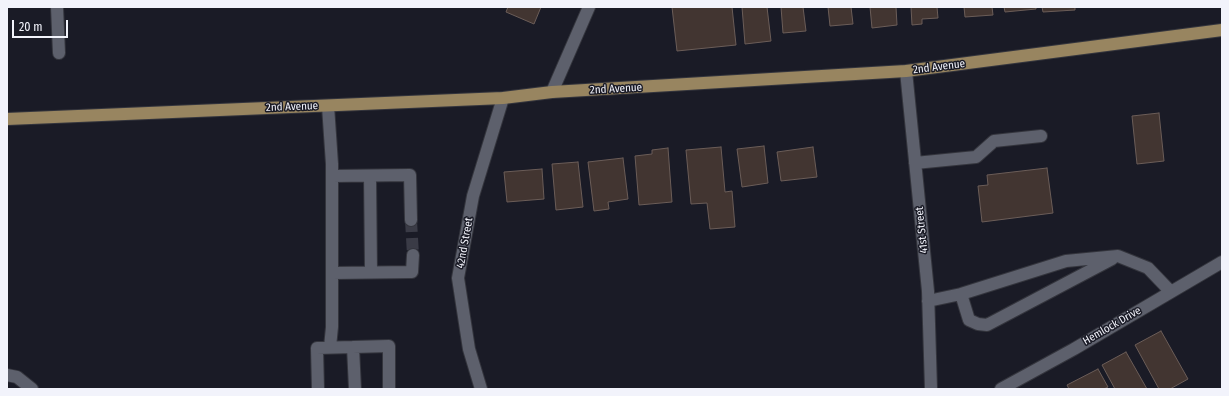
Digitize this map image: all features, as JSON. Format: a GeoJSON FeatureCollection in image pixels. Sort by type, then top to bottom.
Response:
{"type":"FeatureCollection","features":[{"type":"Feature","properties":{"kind":"main road","name":"2nd Avenue"},"geometry":{"type":"LineString","coordinates":[[7,119],[503,98],[552,92],[906,71],[1222,30]]}},
{"type":"Feature","properties":{"kind":"street"},"geometry":{"type":"LineString","coordinates":[[57,7],[59,53]]}},
{"type":"Feature","properties":{"kind":"street"},"geometry":{"type":"LineString","coordinates":[[552,92],[589,7]]}},
{"type":"Feature","properties":{"kind":"street","name":"41st Street"},"geometry":{"type":"LineString","coordinates":[[906,71],[928,301],[931,389]]}},
{"type":"Feature","properties":{"kind":"street","name":"42nd Street"},"geometry":{"type":"LineString","coordinates":[[481,389],[469,349],[458,278],[473,196],[503,98]]}},
{"type":"Feature","properties":{"kind":"street"},"geometry":{"type":"LineString","coordinates":[[328,106],[332,176],[330,347]]}},
{"type":"Feature","properties":{"kind":"street"},"geometry":{"type":"LineString","coordinates":[[915,163],[976,157],[994,141],[1041,136]]}},
{"type":"Feature","properties":{"kind":"street"},"geometry":{"type":"LineString","coordinates":[[332,176],[410,175],[411,220]]}},
{"type":"Feature","properties":{"kind":"street"},"geometry":{"type":"LineString","coordinates":[[370,176],[371,272]]}},
{"type":"Feature","properties":{"kind":"street"},"geometry":{"type":"LineString","coordinates":[[332,273],[412,272],[412,255]]}},
{"type":"Feature","properties":{"kind":"street"},"geometry":{"type":"LineString","coordinates":[[928,301],[961,294],[1066,261],[1118,256],[1148,268],[1171,292]]}},
{"type":"Feature","properties":{"kind":"street"},"geometry":{"type":"LineString","coordinates":[[961,294],[969,320],[978,324],[987,325],[1118,256]]}},
{"type":"Feature","properties":{"kind":"street","name":"Hemlock Drive"},"geometry":{"type":"LineString","coordinates":[[1000,389],[1222,262]]}},
{"type":"Feature","properties":{"kind":"street"},"geometry":{"type":"LineString","coordinates":[[318,389],[317,348],[389,346],[389,389]]}},
{"type":"Feature","properties":{"kind":"street"},"geometry":{"type":"LineString","coordinates":[[353,347],[354,389]]}},
{"type":"Feature","properties":{"kind":"street"},"geometry":{"type":"LineString","coordinates":[[7,375],[17,376],[32,389]]}},
{"type":"Feature","properties":{"kind":"building"},"geometry":{"type":"Polygon","coordinates":[[[508,7],[541,7],[534,24],[506,12],[508,7]]]}},
{"type":"Feature","properties":{"kind":"building"},"geometry":{"type":"Polygon","coordinates":[[[672,7],[732,7],[736,45],[677,51],[672,7]]]}},
{"type":"Feature","properties":{"kind":"building"},"geometry":{"type":"Polygon","coordinates":[[[742,7],[767,7],[771,41],[745,44],[742,7]]]}},
{"type":"Feature","properties":{"kind":"building"},"geometry":{"type":"Polygon","coordinates":[[[781,7],[803,7],[806,31],[783,33],[781,7]]]}},
{"type":"Feature","properties":{"kind":"building"},"geometry":{"type":"Polygon","coordinates":[[[828,7],[851,7],[853,24],[830,26],[828,7]]]}},
{"type":"Feature","properties":{"kind":"building"},"geometry":{"type":"Polygon","coordinates":[[[870,7],[896,7],[897,25],[872,28],[870,7]]]}},
{"type":"Feature","properties":{"kind":"building"},"geometry":{"type":"Polygon","coordinates":[[[911,7],[937,7],[938,18],[922,19],[922,24],[912,25],[911,7]]]}},
{"type":"Feature","properties":{"kind":"building"},"geometry":{"type":"Polygon","coordinates":[[[964,7],[992,7],[993,15],[965,17],[964,7]]]}},
{"type":"Feature","properties":{"kind":"building"},"geometry":{"type":"Polygon","coordinates":[[[1004,7],[1036,7],[1036,9],[1005,12],[1004,7]]]}},
{"type":"Feature","properties":{"kind":"building"},"geometry":{"type":"Polygon","coordinates":[[[1042,7],[1075,7],[1075,10],[1043,12],[1042,7]]]}},
{"type":"Feature","properties":{"kind":"building"},"geometry":{"type":"Polygon","coordinates":[[[1159,113],[1164,161],[1137,164],[1132,116],[1159,113]]]}},
{"type":"Feature","properties":{"kind":"building"},"geometry":{"type":"Polygon","coordinates":[[[764,146],[768,183],[742,187],[737,149],[764,146]]]}},
{"type":"Feature","properties":{"kind":"building"},"geometry":{"type":"Polygon","coordinates":[[[721,147],[725,192],[732,191],[735,227],[710,229],[707,203],[691,204],[686,150],[721,147]]]}},
{"type":"Feature","properties":{"kind":"building"},"geometry":{"type":"Polygon","coordinates":[[[813,147],[817,177],[781,181],[777,152],[813,147]]]}},
{"type":"Feature","properties":{"kind":"building"},"geometry":{"type":"Polygon","coordinates":[[[668,148],[672,202],[639,205],[635,156],[652,154],[652,150],[668,148]]]}},
{"type":"Feature","properties":{"kind":"building"},"geometry":{"type":"Polygon","coordinates":[[[623,158],[628,199],[608,202],[609,209],[594,211],[588,162],[623,158]]]}},
{"type":"Feature","properties":{"kind":"building"},"geometry":{"type":"Polygon","coordinates":[[[578,162],[583,207],[556,210],[552,164],[578,162]]]}},
{"type":"Feature","properties":{"kind":"building"},"geometry":{"type":"Polygon","coordinates":[[[1047,168],[1053,213],[982,222],[978,186],[988,185],[987,175],[1047,168]]]}},
{"type":"Feature","properties":{"kind":"building"},"geometry":{"type":"Polygon","coordinates":[[[542,169],[544,199],[507,202],[504,172],[542,169]]]}},
{"type":"Feature","properties":{"kind":"building"},"geometry":{"type":"Polygon","coordinates":[[[1161,331],[1188,379],[1170,389],[1159,389],[1135,345],[1161,331]]]}},
{"type":"Feature","properties":{"kind":"building"},"geometry":{"type":"Polygon","coordinates":[[[1126,352],[1147,389],[1115,389],[1102,365],[1126,352]]]}},
{"type":"Feature","properties":{"kind":"building"},"geometry":{"type":"Polygon","coordinates":[[[1098,369],[1108,387],[1104,389],[1069,389],[1067,385],[1098,369]]]}},
{"type":"Feature","properties":{"kind":"tunnel"},"geometry":{"type":"LineString","coordinates":[[411,220],[413,255]]}}]}
